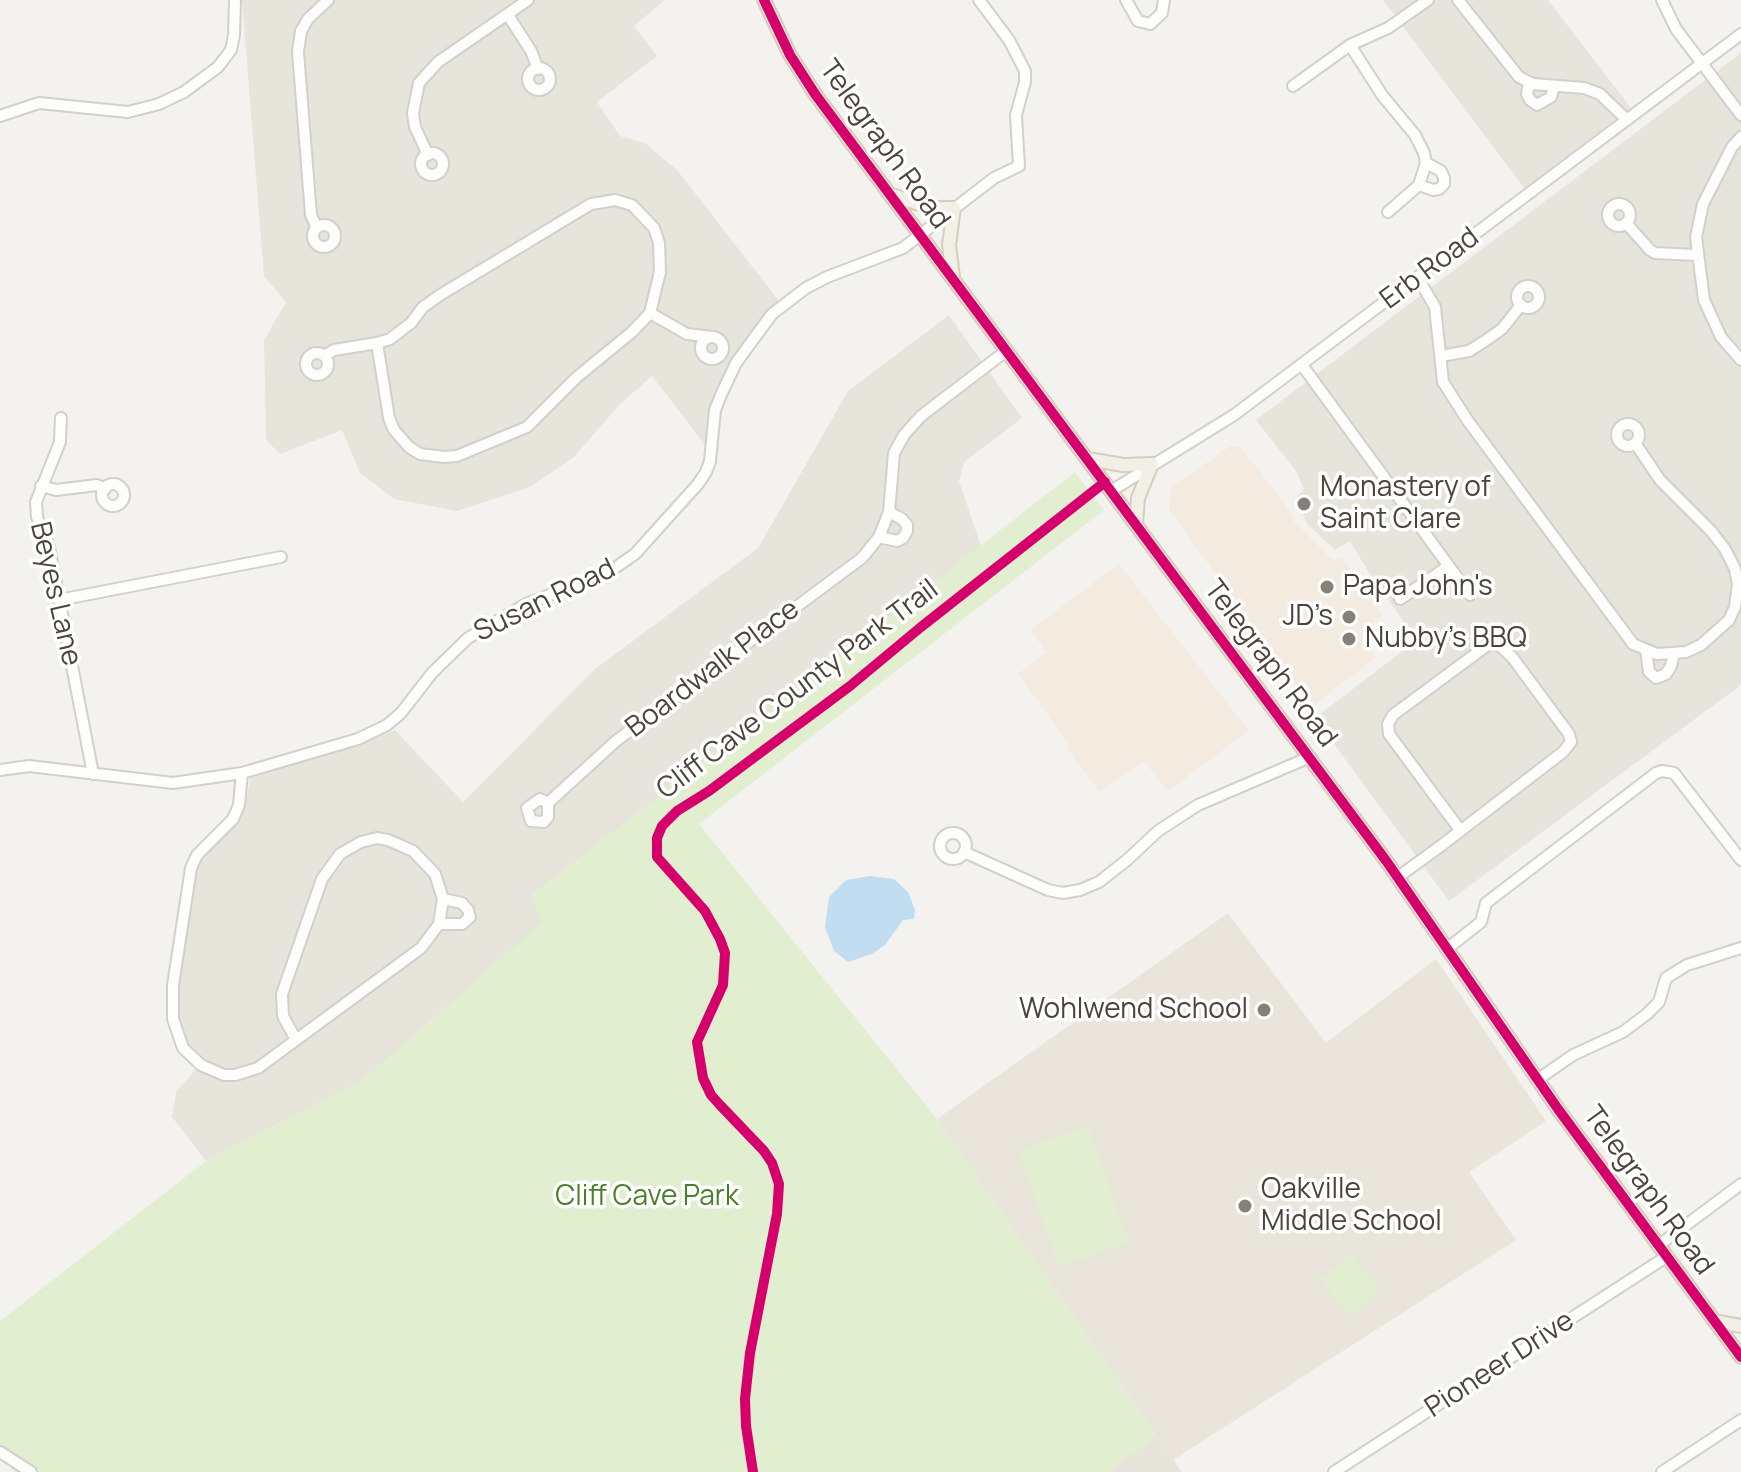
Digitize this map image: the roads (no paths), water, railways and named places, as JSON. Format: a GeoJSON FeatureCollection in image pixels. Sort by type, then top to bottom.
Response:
{"type":"FeatureCollection","features":[{"type":"Feature","properties":{"kind":"main road","name":"Telegraph Road"},"geometry":{"type":"LineString","coordinates":[[764,0],[807,83],[1310,757],[1448,948],[1537,1080],[1714,1321],[1739,1349]]}},
{"type":"Feature","properties":{"kind":"main road"},"geometry":{"type":"LineString","coordinates":[[889,194],[931,208],[954,208],[949,245],[953,280]]}},
{"type":"Feature","properties":{"kind":"main road"},"geometry":{"type":"LineString","coordinates":[[1088,459],[1123,465],[1152,464],[1142,483],[1136,524]]}},
{"type":"Feature","properties":{"kind":"main road"},"geometry":{"type":"LineString","coordinates":[[1714,1321],[1741,1326]]}},
{"type":"Feature","properties":{"kind":"street"},"geometry":{"type":"LineString","coordinates":[[0,116],[39,103],[128,112],[159,104],[184,92],[218,67],[231,50],[235,0]]}},
{"type":"Feature","properties":{"kind":"street"},"geometry":{"type":"LineString","coordinates":[[317,228],[311,215],[298,52],[301,31],[308,19],[328,0]]}},
{"type":"Feature","properties":{"kind":"street"},"geometry":{"type":"LineString","coordinates":[[428,155],[415,127],[413,113],[419,83],[438,62],[528,0]]}},
{"type":"Feature","properties":{"kind":"street","name":"Susan Road"},"geometry":{"type":"LineString","coordinates":[[0,770],[29,766],[166,784],[242,773],[358,739],[387,725],[401,713],[449,654],[468,638],[526,604],[609,572],[635,554],[706,472],[715,410],[736,363],[772,314],[797,294],[827,277],[892,253],[994,178],[1019,166],[1016,115],[1025,71],[1009,40],[979,0]]}},
{"type":"Feature","properties":{"kind":"street"},"geometry":{"type":"LineString","coordinates":[[1126,0],[1138,21],[1150,24],[1162,13],[1164,0]]}},
{"type":"Feature","properties":{"kind":"street"},"geometry":{"type":"LineString","coordinates":[[1293,86],[1350,45],[1388,28],[1428,0]]}},
{"type":"Feature","properties":{"kind":"street"},"geometry":{"type":"LineString","coordinates":[[1458,0],[1519,77],[1529,83],[1584,88],[1600,94],[1627,120]]}},
{"type":"Feature","properties":{"kind":"street"},"geometry":{"type":"LineString","coordinates":[[1662,0],[1676,29],[1741,115]]}},
{"type":"Feature","properties":{"kind":"street"},"geometry":{"type":"LineString","coordinates":[[508,15],[531,51],[538,69]]}},
{"type":"Feature","properties":{"kind":"street","name":"Erb Road"},"geometry":{"type":"LineString","coordinates":[[1111,491],[1234,415],[1741,34]]}},
{"type":"Feature","properties":{"kind":"street"},"geometry":{"type":"LineString","coordinates":[[1350,45],[1382,95],[1415,135],[1426,163],[1419,185],[1388,212]]}},
{"type":"Feature","properties":{"kind":"street"},"geometry":{"type":"LineString","coordinates":[[1529,83],[1527,94],[1537,105],[1551,97],[1554,87]]}},
{"type":"Feature","properties":{"kind":"street"},"geometry":{"type":"LineString","coordinates":[[1741,137],[1732,147],[1703,204],[1696,237],[1704,300],[1721,337],[1741,360]]}},
{"type":"Feature","properties":{"kind":"street"},"geometry":{"type":"LineString","coordinates":[[1419,185],[1433,190],[1444,184],[1441,171],[1426,163]]}},
{"type":"Feature","properties":{"kind":"street"},"geometry":{"type":"LineString","coordinates":[[324,356],[334,350],[377,343],[398,333],[411,323],[423,307],[440,295],[591,204],[615,200],[632,205],[654,228],[659,243],[660,272],[650,313],[632,332],[577,377],[527,427],[457,456],[420,454],[394,430],[389,418],[377,343]]}},
{"type":"Feature","properties":{"kind":"street"},"geometry":{"type":"LineString","coordinates":[[1626,223],[1655,253],[1696,255]]}},
{"type":"Feature","properties":{"kind":"street"},"geometry":{"type":"LineString","coordinates":[[1418,278],[1435,307],[1443,382],[1468,421],[1633,644],[1657,654],[1686,652],[1717,633],[1729,620],[1738,606],[1740,585],[1725,549],[1660,480],[1635,443]]}},
{"type":"Feature","properties":{"kind":"street"},"geometry":{"type":"LineString","coordinates":[[1441,356],[1469,351],[1485,341],[1502,329],[1521,305]]}},
{"type":"Feature","properties":{"kind":"street"},"geometry":{"type":"LineString","coordinates":[[650,313],[687,334],[712,359],[721,354]]}},
{"type":"Feature","properties":{"kind":"street"},"geometry":{"type":"LineString","coordinates":[[687,334],[713,337],[722,344],[721,354]]}},
{"type":"Feature","properties":{"kind":"street"},"geometry":{"type":"LineString","coordinates":[[702,352],[703,342],[713,337]]}},
{"type":"Feature","properties":{"kind":"street","name":"Boardwalk Place"},"geometry":{"type":"LineString","coordinates":[[548,803],[616,741],[862,558],[879,537],[889,512],[894,453],[904,435],[921,416],[1006,351]]}},
{"type":"Feature","properties":{"kind":"street"},"geometry":{"type":"LineString","coordinates":[[721,354],[736,363]]}},
{"type":"Feature","properties":{"kind":"street"},"geometry":{"type":"LineString","coordinates":[[1302,365],[1470,595]]}},
{"type":"Feature","properties":{"kind":"street","name":"Beyes Lane"},"geometry":{"type":"LineString","coordinates":[[61,418],[60,442],[36,502],[37,517],[49,547],[93,774]]}},
{"type":"Feature","properties":{"kind":"street"},"geometry":{"type":"LineString","coordinates":[[41,486],[56,490],[97,485],[105,489]]}},
{"type":"Feature","properties":{"kind":"street","name":"Boardwalk Place"},"geometry":{"type":"LineString","coordinates":[[879,537],[897,541],[907,531],[902,519],[889,512]]}},
{"type":"Feature","properties":{"kind":"street"},"geometry":{"type":"LineString","coordinates":[[59,600],[281,557]]}},
{"type":"Feature","properties":{"kind":"street"},"geometry":{"type":"LineString","coordinates":[[1400,599],[1449,566]]}},
{"type":"Feature","properties":{"kind":"street"},"geometry":{"type":"LineString","coordinates":[[1398,877],[1563,752],[1571,742],[1569,734],[1522,670],[1497,643],[1489,644],[1393,715],[1388,724],[1389,734],[1460,830]]}},
{"type":"Feature","properties":{"kind":"street"},"geometry":{"type":"LineString","coordinates":[[1646,650],[1649,672],[1656,678],[1666,674],[1674,653]]}},
{"type":"Feature","properties":{"kind":"street"},"geometry":{"type":"LineString","coordinates":[[964,852],[1048,890],[1063,893],[1080,890],[1099,882],[1158,831],[1198,805],[1310,757]]}},
{"type":"Feature","properties":{"kind":"street"},"geometry":{"type":"LineString","coordinates":[[1448,948],[1481,922],[1486,903],[1662,771],[1674,773],[1741,860]]}},
{"type":"Feature","properties":{"kind":"street"},"geometry":{"type":"LineString","coordinates":[[242,773],[239,805],[233,819],[197,855],[191,868],[173,985],[173,1019],[183,1048],[201,1065],[224,1075],[258,1068],[421,948],[439,924],[443,899],[435,874],[424,860],[401,845],[377,838],[361,842],[340,854],[322,879],[285,980],[281,1005],[283,1016],[296,1040]]}},
{"type":"Feature","properties":{"kind":"street"},"geometry":{"type":"LineString","coordinates":[[439,924],[462,924],[470,917],[462,903],[443,899]]}},
{"type":"Feature","properties":{"kind":"street"},"geometry":{"type":"LineString","coordinates":[[1537,1080],[1573,1055],[1623,1032],[1647,1014],[1659,1002],[1666,978],[1687,965],[1741,948]]}},
{"type":"Feature","properties":{"kind":"street","name":"Pioneer Drive"},"geometry":{"type":"LineString","coordinates":[[1334,1472],[1662,1251],[1741,1184]]}},
{"type":"Feature","properties":{"kind":"street"},"geometry":{"type":"LineString","coordinates":[[1662,1472],[1741,1420]]}},
{"type":"Feature","properties":{"kind":"street"},"geometry":{"type":"LineString","coordinates":[[0,1452],[31,1472]]}},
{"type":"Feature","properties":{"kind":"water"},"geometry":{"type":"Polygon","coordinates":[[[870,876],[894,879],[908,892],[915,910],[914,919],[903,920],[885,945],[872,954],[848,962],[834,951],[825,927],[829,897],[846,880],[870,876]]]}},
{"type":"Feature","properties":{"kind":"place","name":"Monastery of Saint Clare"},"geometry":{"type":"Point","coordinates":[1304,504]}},
{"type":"Feature","properties":{"kind":"place","name":"Papa John's"},"geometry":{"type":"Point","coordinates":[1327,587]}},
{"type":"Feature","properties":{"kind":"place","name":"JD’s"},"geometry":{"type":"Point","coordinates":[1349,617]}},
{"type":"Feature","properties":{"kind":"place","name":"Nubby’s BBQ"},"geometry":{"type":"Point","coordinates":[1349,639]}},
{"type":"Feature","properties":{"kind":"place","name":"Wohlwend School"},"geometry":{"type":"Point","coordinates":[1264,1010]}},
{"type":"Feature","properties":{"kind":"place","name":"Oakville Middle School"},"geometry":{"type":"Point","coordinates":[1245,1206]}},
{"type":"Feature","properties":{"kind":"park label","name":"Cliff Cave Park"},"geometry":{"type":"Point","coordinates":[647,1197]}}]}
